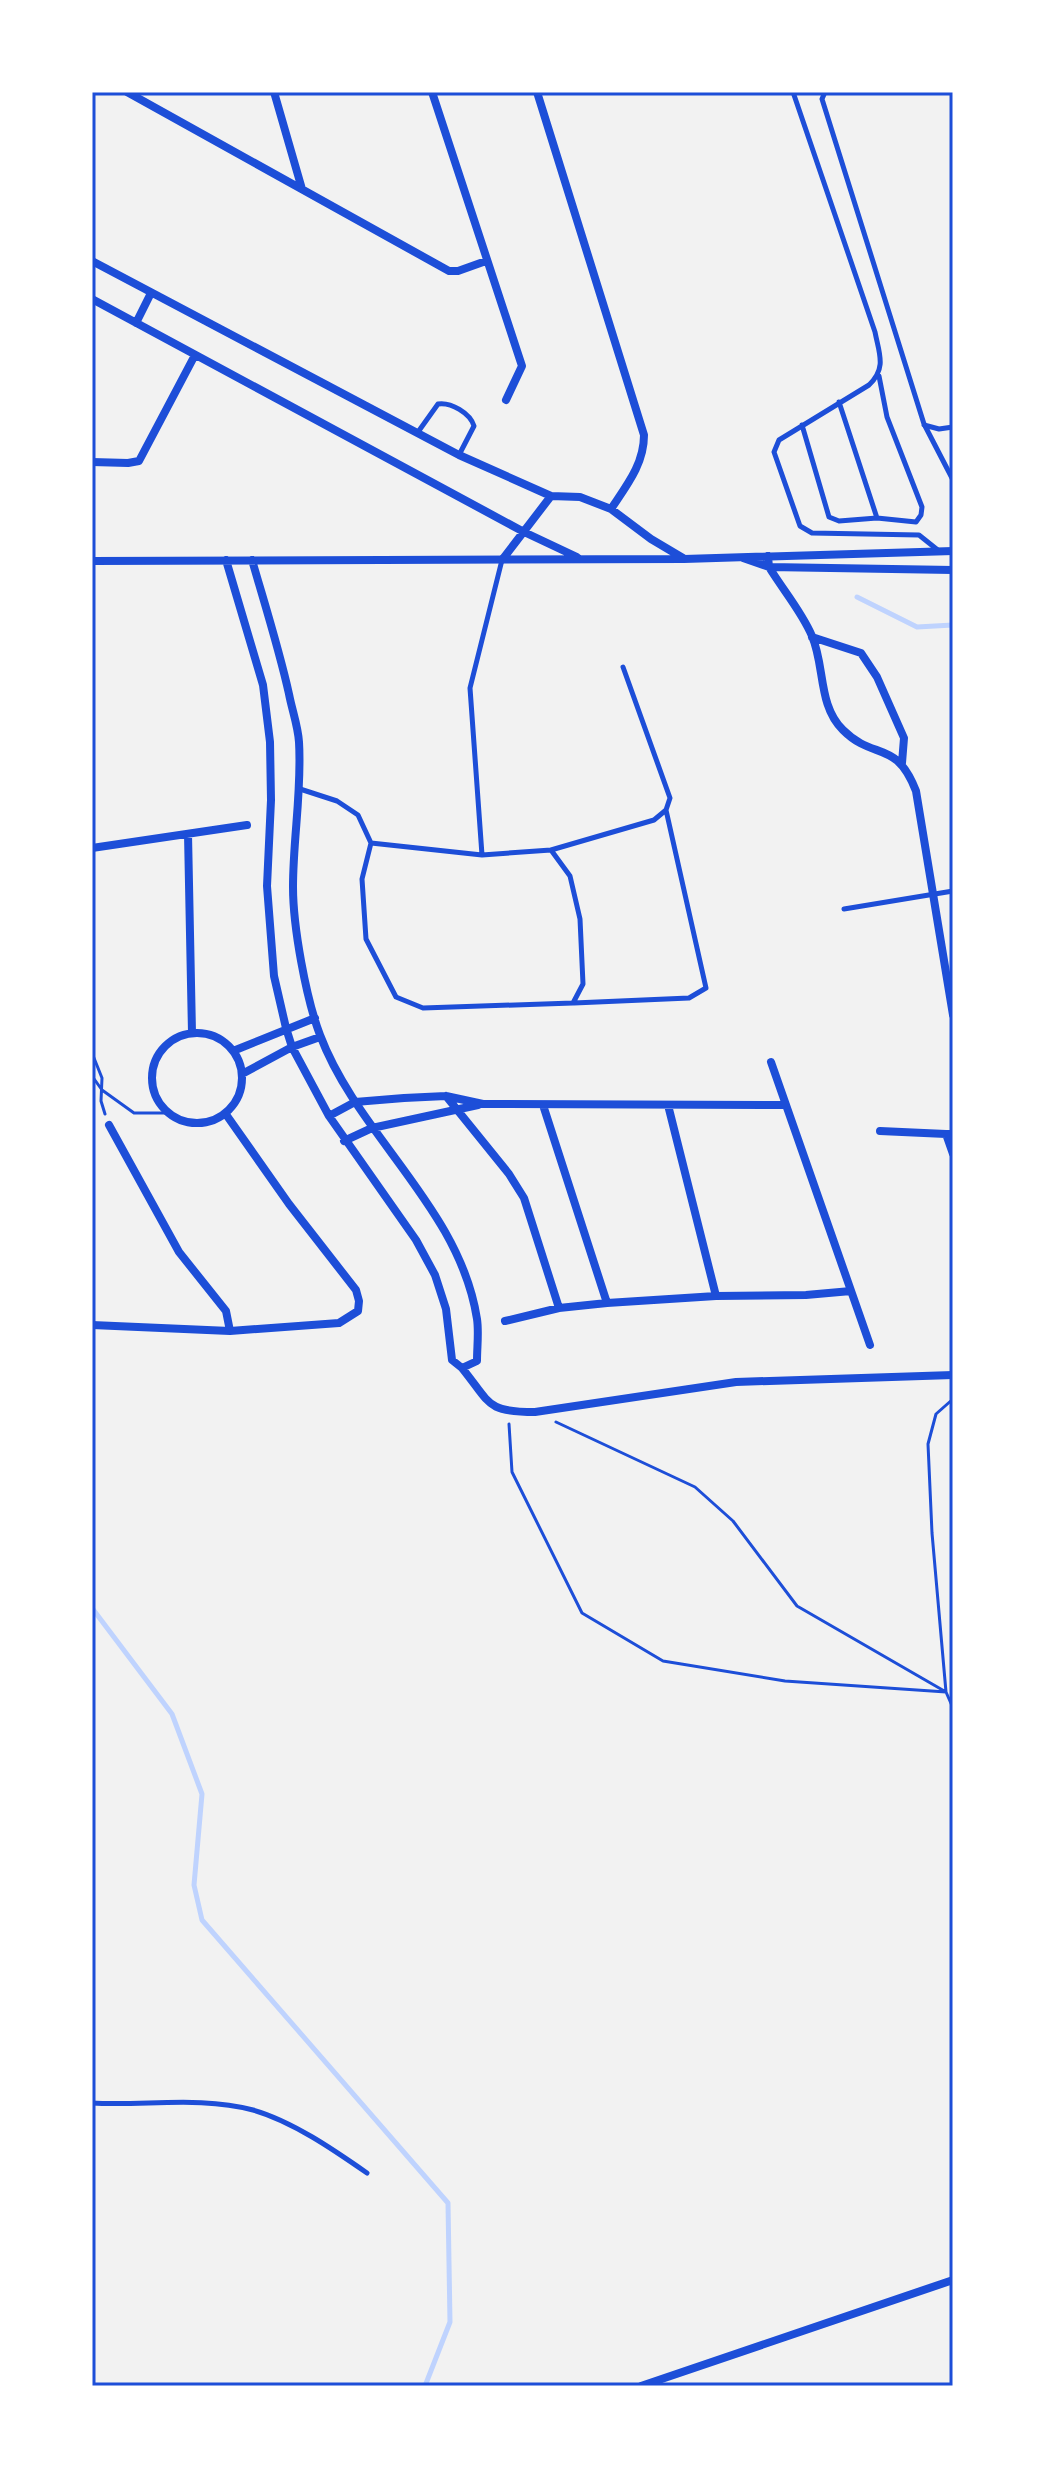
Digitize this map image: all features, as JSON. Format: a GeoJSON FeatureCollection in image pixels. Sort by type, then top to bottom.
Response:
{"type":"FeatureCollection","features":[{"type":"Feature","properties":{"kind":"street"},"geometry":{"type":"LineString","coordinates":[[127,92],[449,271],[486,261]]}},
{"type":"Feature","properties":{"kind":"street"},"geometry":{"type":"LineString","coordinates":[[274,92],[302,189]]}},
{"type":"Feature","properties":{"kind":"street"},"geometry":{"type":"LineString","coordinates":[[432,92],[522,366],[506,400]]}},
{"type":"Feature","properties":{"kind":"street"},"geometry":{"type":"LineString","coordinates":[[537,92],[644,435],[637,470],[611,509]]}},
{"type":"Feature","properties":{"kind":"street"},"geometry":{"type":"LineString","coordinates":[[92,261],[459,455],[551,496],[580,497],[611,509],[684,559]]}},
{"type":"Feature","properties":{"kind":"street"},"geometry":{"type":"LineString","coordinates":[[136,323],[151,293]]}},
{"type":"Feature","properties":{"kind":"street"},"geometry":{"type":"LineString","coordinates":[[92,299],[524,532],[581,559]]}},
{"type":"Feature","properties":{"kind":"street"},"geometry":{"type":"LineString","coordinates":[[92,462],[139,461],[195,355]]}},
{"type":"Feature","properties":{"kind":"street"},"geometry":{"type":"LineString","coordinates":[[502,560],[551,496]]}},
{"type":"Feature","properties":{"kind":"street"},"geometry":{"type":"LineString","coordinates":[[92,561],[684,559],[953,551]]}},
{"type":"Feature","properties":{"kind":"street"},"geometry":{"type":"LineString","coordinates":[[739,556],[769,567],[953,570]]}},
{"type":"Feature","properties":{"kind":"street"},"geometry":{"type":"LineString","coordinates":[[768,556],[769,567],[812,637],[829,708],[842,729],[865,747],[888,753],[902,763],[916,791],[953,1015]]}},
{"type":"Feature","properties":{"kind":"street"},"geometry":{"type":"LineString","coordinates":[[226,560],[263,685],[270,742],[267,886],[274,976],[292,1047],[344,1141],[404,1221],[435,1275],[446,1309],[452,1360],[494,1408],[508,1412],[535,1412],[736,1382],[953,1375]]}},
{"type":"Feature","properties":{"kind":"street"},"geometry":{"type":"LineString","coordinates":[[252,560],[299,738],[300,789],[293,888],[303,972],[320,1037],[355,1102],[417,1187],[442,1229],[473,1298],[478,1323],[477,1361],[462,1368]]}},
{"type":"Feature","properties":{"kind":"street"},"geometry":{"type":"LineString","coordinates":[[812,637],[861,653],[877,677],[904,738],[902,763]]}},
{"type":"Feature","properties":{"kind":"street"},"geometry":{"type":"LineString","coordinates":[[92,848],[247,825]]}},
{"type":"Feature","properties":{"kind":"street"},"geometry":{"type":"LineString","coordinates":[[188,834],[192,1033]]}},
{"type":"Feature","properties":{"kind":"street"},"geometry":{"type":"LineString","coordinates":[[233,1051],[315,1018]]}},
{"type":"Feature","properties":{"kind":"street"},"geometry":{"type":"LineString","coordinates":[[192,1033],[208,1034],[222,1040],[233,1051],[242,1074],[238,1096],[225,1113],[202,1122],[179,1119],[168,1113],[157,1099],[152,1082],[153,1065],[162,1049],[175,1038],[192,1033]]}},
{"type":"Feature","properties":{"kind":"street"},"geometry":{"type":"LineString","coordinates":[[242,1074],[292,1047],[320,1037]]}},
{"type":"Feature","properties":{"kind":"street"},"geometry":{"type":"LineString","coordinates":[[771,1062],[870,1345]]}},
{"type":"Feature","properties":{"kind":"street"},"geometry":{"type":"LineString","coordinates":[[329,1116],[355,1102],[446,1096],[483,1104],[786,1105]]}},
{"type":"Feature","properties":{"kind":"street"},"geometry":{"type":"LineString","coordinates":[[446,1096],[509,1174],[524,1198],[559,1308]]}},
{"type":"Feature","properties":{"kind":"street"},"geometry":{"type":"LineString","coordinates":[[344,1141],[372,1128],[483,1104]]}},
{"type":"Feature","properties":{"kind":"street"},"geometry":{"type":"LineString","coordinates":[[543,1105],[607,1303]]}},
{"type":"Feature","properties":{"kind":"street"},"geometry":{"type":"LineString","coordinates":[[668,1105],[716,1296]]}},
{"type":"Feature","properties":{"kind":"street"},"geometry":{"type":"LineString","coordinates":[[92,1325],[230,1331],[339,1323],[358,1311],[356,1290],[289,1204],[225,1113]]}},
{"type":"Feature","properties":{"kind":"street"},"geometry":{"type":"LineString","coordinates":[[109,1125],[179,1252],[226,1311],[230,1331]]}},
{"type":"Feature","properties":{"kind":"street"},"geometry":{"type":"LineString","coordinates":[[880,1131],[950,1134],[953,1154]]}},
{"type":"Feature","properties":{"kind":"street"},"geometry":{"type":"LineString","coordinates":[[505,1321],[559,1308],[607,1303],[851,1291]]}},
{"type":"Feature","properties":{"kind":"street"},"geometry":{"type":"LineString","coordinates":[[641,2386],[953,2280]]}},
{"type":"Feature","properties":{"kind":"lane"},"geometry":{"type":"LineString","coordinates":[[793,92],[875,332],[887,417],[922,507],[916,522],[877,518],[839,521],[829,517],[802,425]]}},
{"type":"Feature","properties":{"kind":"lane"},"geometry":{"type":"LineString","coordinates":[[825,92],[822,99],[924,424],[953,480]]}},
{"type":"Feature","properties":{"kind":"lane"},"geometry":{"type":"LineString","coordinates":[[879,375],[869,385],[779,440],[774,452],[800,526],[812,533],[919,535],[940,551]]}},
{"type":"Feature","properties":{"kind":"lane"},"geometry":{"type":"LineString","coordinates":[[839,402],[877,518]]}},
{"type":"Feature","properties":{"kind":"lane"},"geometry":{"type":"LineString","coordinates":[[418,432],[438,404],[449,405],[469,416],[474,426],[459,455]]}},
{"type":"Feature","properties":{"kind":"lane"},"geometry":{"type":"LineString","coordinates":[[924,424],[939,429],[953,427]]}},
{"type":"Feature","properties":{"kind":"lane"},"geometry":{"type":"LineString","coordinates":[[482,855],[470,688],[502,560]]}},
{"type":"Feature","properties":{"kind":"lane"},"geometry":{"type":"LineString","coordinates":[[300,789],[337,801],[358,815],[371,843],[362,879],[366,939],[396,997],[423,1008],[689,998],[706,988],[666,810],[670,798],[623,667]]}},
{"type":"Feature","properties":{"kind":"lane"},"geometry":{"type":"LineString","coordinates":[[371,843],[482,855],[551,850],[654,820],[666,810]]}},
{"type":"Feature","properties":{"kind":"lane"},"geometry":{"type":"LineString","coordinates":[[551,850],[570,876],[580,919],[583,984],[573,1003]]}},
{"type":"Feature","properties":{"kind":"lane"},"geometry":{"type":"LineString","coordinates":[[844,909],[953,891]]}},
{"type":"Feature","properties":{"kind":"lane"},"geometry":{"type":"LineString","coordinates":[[92,2103],[201,2102],[254,2110],[317,2139],[367,2173]]}},
{"type":"Feature","properties":{"kind":"path"},"geometry":{"type":"LineString","coordinates":[[92,1053],[102,1078],[101,1101],[109,1125]]}},
{"type":"Feature","properties":{"kind":"path"},"geometry":{"type":"LineString","coordinates":[[92,1076],[102,1090],[134,1113],[168,1113]]}},
{"type":"Feature","properties":{"kind":"path"},"geometry":{"type":"LineString","coordinates":[[953,1399],[936,1414],[928,1444],[932,1533],[946,1692],[953,1708]]}},
{"type":"Feature","properties":{"kind":"path"},"geometry":{"type":"LineString","coordinates":[[508,1412],[512,1472],[582,1613],[663,1661],[785,1681],[946,1692]]}},
{"type":"Feature","properties":{"kind":"path"},"geometry":{"type":"LineString","coordinates":[[535,1412],[695,1487],[733,1521],[797,1606],[946,1692]]}},
{"type":"Feature","properties":{"kind":"waterway"},"geometry":{"type":"LineString","coordinates":[[857,597],[917,627],[953,625]]}},
{"type":"Feature","properties":{"kind":"waterway"},"geometry":{"type":"LineString","coordinates":[[92,1608],[172,1714],[202,1794],[194,1885],[202,1920],[448,2203],[450,2322],[425,2386]]}}]}
